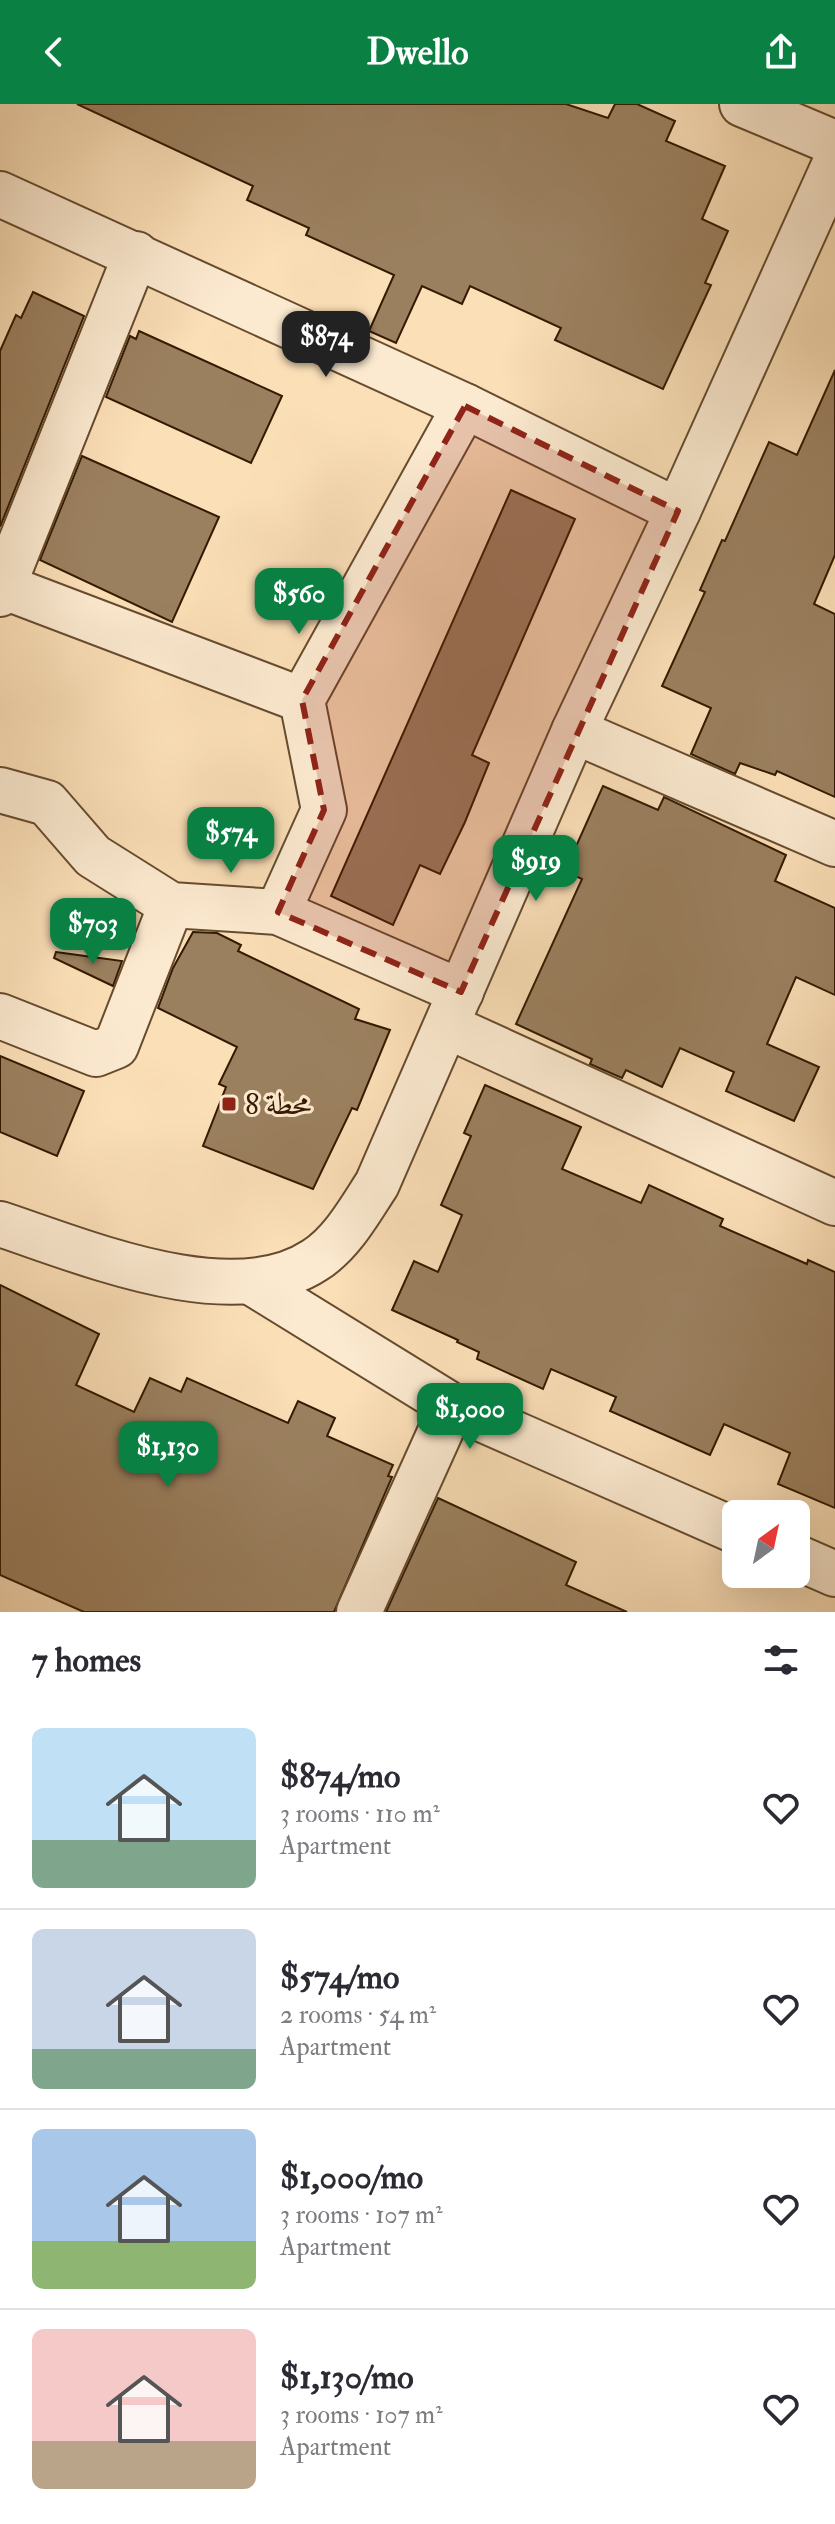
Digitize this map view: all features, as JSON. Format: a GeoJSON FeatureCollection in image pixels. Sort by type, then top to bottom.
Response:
{"type":"FeatureCollection","features":[{"type":"Feature","properties":{"kind":"street"},"geometry":{"type":"LineString","coordinates":[[742,104],[835,143]]}},
{"type":"Feature","properties":{"kind":"street"},"geometry":{"type":"LineString","coordinates":[[0,1224],[120,1264],[186,1277],[251,1282],[292,1272],[316,1260],[356,1216],[377,1184],[574,731],[678,511],[835,163]]}},
{"type":"Feature","properties":{"kind":"street"},"geometry":{"type":"LineString","coordinates":[[0,194],[465,406],[678,511]]}},
{"type":"Feature","properties":{"kind":"street"},"geometry":{"type":"LineString","coordinates":[[136,254],[1,590],[302,700]]}},
{"type":"Feature","properties":{"kind":"street"},"geometry":{"type":"LineString","coordinates":[[278,912],[324,810],[302,700],[465,406]]}},
{"type":"Feature","properties":{"kind":"street"},"geometry":{"type":"LineString","coordinates":[[574,731],[835,844]]}},
{"type":"Feature","properties":{"kind":"street"},"geometry":{"type":"LineString","coordinates":[[0,790],[47,803],[93,856],[171,905],[278,912],[454,1009],[835,1203]]}},
{"type":"Feature","properties":{"kind":"street"},"geometry":{"type":"LineString","coordinates":[[0,1016],[96,1054],[116,1046],[171,905]]}},
{"type":"Feature","properties":{"kind":"street"},"geometry":{"type":"LineString","coordinates":[[251,1282],[452,1406],[722,1525]]}},
{"type":"Feature","properties":{"kind":"street"},"geometry":{"type":"LineString","coordinates":[[359,1612],[452,1406]]}},
{"type":"Feature","properties":{"kind":"street"},"geometry":{"type":"LineString","coordinates":[[810,1563],[835,1574]]}},
{"type":"Feature","properties":{"kind":"highlighted area"},"geometry":{"type":"Polygon","coordinates":[[[465,406],[678,511],[461,992],[278,912],[324,810],[302,700],[465,406]]]}},
{"type":"Feature","properties":{"kind":"building"},"geometry":{"type":"Polygon","coordinates":[[[77,104],[566,104],[608,118],[615,104],[637,104],[675,121],[666,141],[725,166],[702,219],[728,231],[705,283],[711,285],[663,389],[555,340],[561,328],[470,286],[462,304],[422,286],[396,343],[369,331],[394,275],[306,235],[309,228],[247,200],[253,186],[77,104]]]}},
{"type":"Feature","properties":{"kind":"building"},"geometry":{"type":"Polygon","coordinates":[[[33,292],[84,316],[0,527],[0,351],[16,315],[21,318],[33,292]]]}},
{"type":"Feature","properties":{"kind":"building"},"geometry":{"type":"Polygon","coordinates":[[[139,331],[282,396],[251,463],[106,397],[130,336],[136,339],[139,331]]]}},
{"type":"Feature","properties":{"kind":"building"},"geometry":{"type":"Polygon","coordinates":[[[835,370],[835,555],[814,604],[835,614],[835,797],[777,771],[775,775],[740,763],[735,774],[691,754],[711,708],[662,686],[705,592],[700,590],[769,442],[797,455],[835,370]]]}},
{"type":"Feature","properties":{"kind":"building"},"geometry":{"type":"Polygon","coordinates":[[[82,456],[219,517],[172,622],[40,560],[82,456]]]}},
{"type":"Feature","properties":{"kind":"building"},"geometry":{"type":"Polygon","coordinates":[[[511,490],[575,519],[472,755],[489,763],[465,822],[440,874],[420,865],[393,925],[331,896],[511,490]]]}},
{"type":"Feature","properties":{"kind":"building"},"geometry":{"type":"Polygon","coordinates":[[[603,786],[658,810],[664,797],[786,855],[775,881],[835,908],[835,995],[796,977],[767,1044],[819,1067],[794,1121],[726,1091],[734,1072],[680,1048],[662,1087],[626,1070],[622,1078],[590,1064],[592,1059],[516,1024],[582,879],[565,871],[603,786]]]}},
{"type":"Feature","properties":{"kind":"building"},"geometry":{"type":"Polygon","coordinates":[[[193,932],[217,933],[241,945],[238,951],[359,1009],[355,1019],[390,1030],[357,1110],[352,1108],[313,1189],[203,1146],[226,1087],[219,1084],[237,1047],[158,1008],[173,968],[193,932]]]}},
{"type":"Feature","properties":{"kind":"building"},"geometry":{"type":"Polygon","coordinates":[[[56,952],[122,961],[113,986],[54,958],[56,952]]]}},
{"type":"Feature","properties":{"kind":"building"},"geometry":{"type":"Polygon","coordinates":[[[0,1056],[84,1091],[57,1156],[0,1132],[0,1056]]]}},
{"type":"Feature","properties":{"kind":"building"},"geometry":{"type":"Polygon","coordinates":[[[485,1085],[581,1127],[562,1169],[641,1203],[649,1185],[723,1219],[720,1226],[807,1264],[808,1260],[835,1272],[835,1508],[778,1484],[790,1453],[724,1424],[710,1455],[610,1411],[616,1397],[551,1369],[543,1389],[477,1359],[479,1352],[458,1340],[392,1310],[414,1261],[438,1272],[462,1215],[441,1205],[471,1136],[464,1133],[485,1085]]]}},
{"type":"Feature","properties":{"kind":"building"},"geometry":{"type":"Polygon","coordinates":[[[0,1285],[99,1334],[76,1385],[134,1412],[150,1378],[181,1392],[187,1378],[288,1423],[298,1401],[335,1418],[327,1436],[393,1465],[388,1476],[392,1477],[334,1612],[84,1612],[0,1575],[0,1285]]]}},
{"type":"Feature","properties":{"kind":"building"},"geometry":{"type":"Polygon","coordinates":[[[438,1498],[576,1562],[566,1585],[627,1612],[386,1612],[438,1498]]]}},
{"type":"Feature","properties":{"kind":"place","name":"محطة 8"},"geometry":{"type":"Point","coordinates":[229,1104]}}]}
